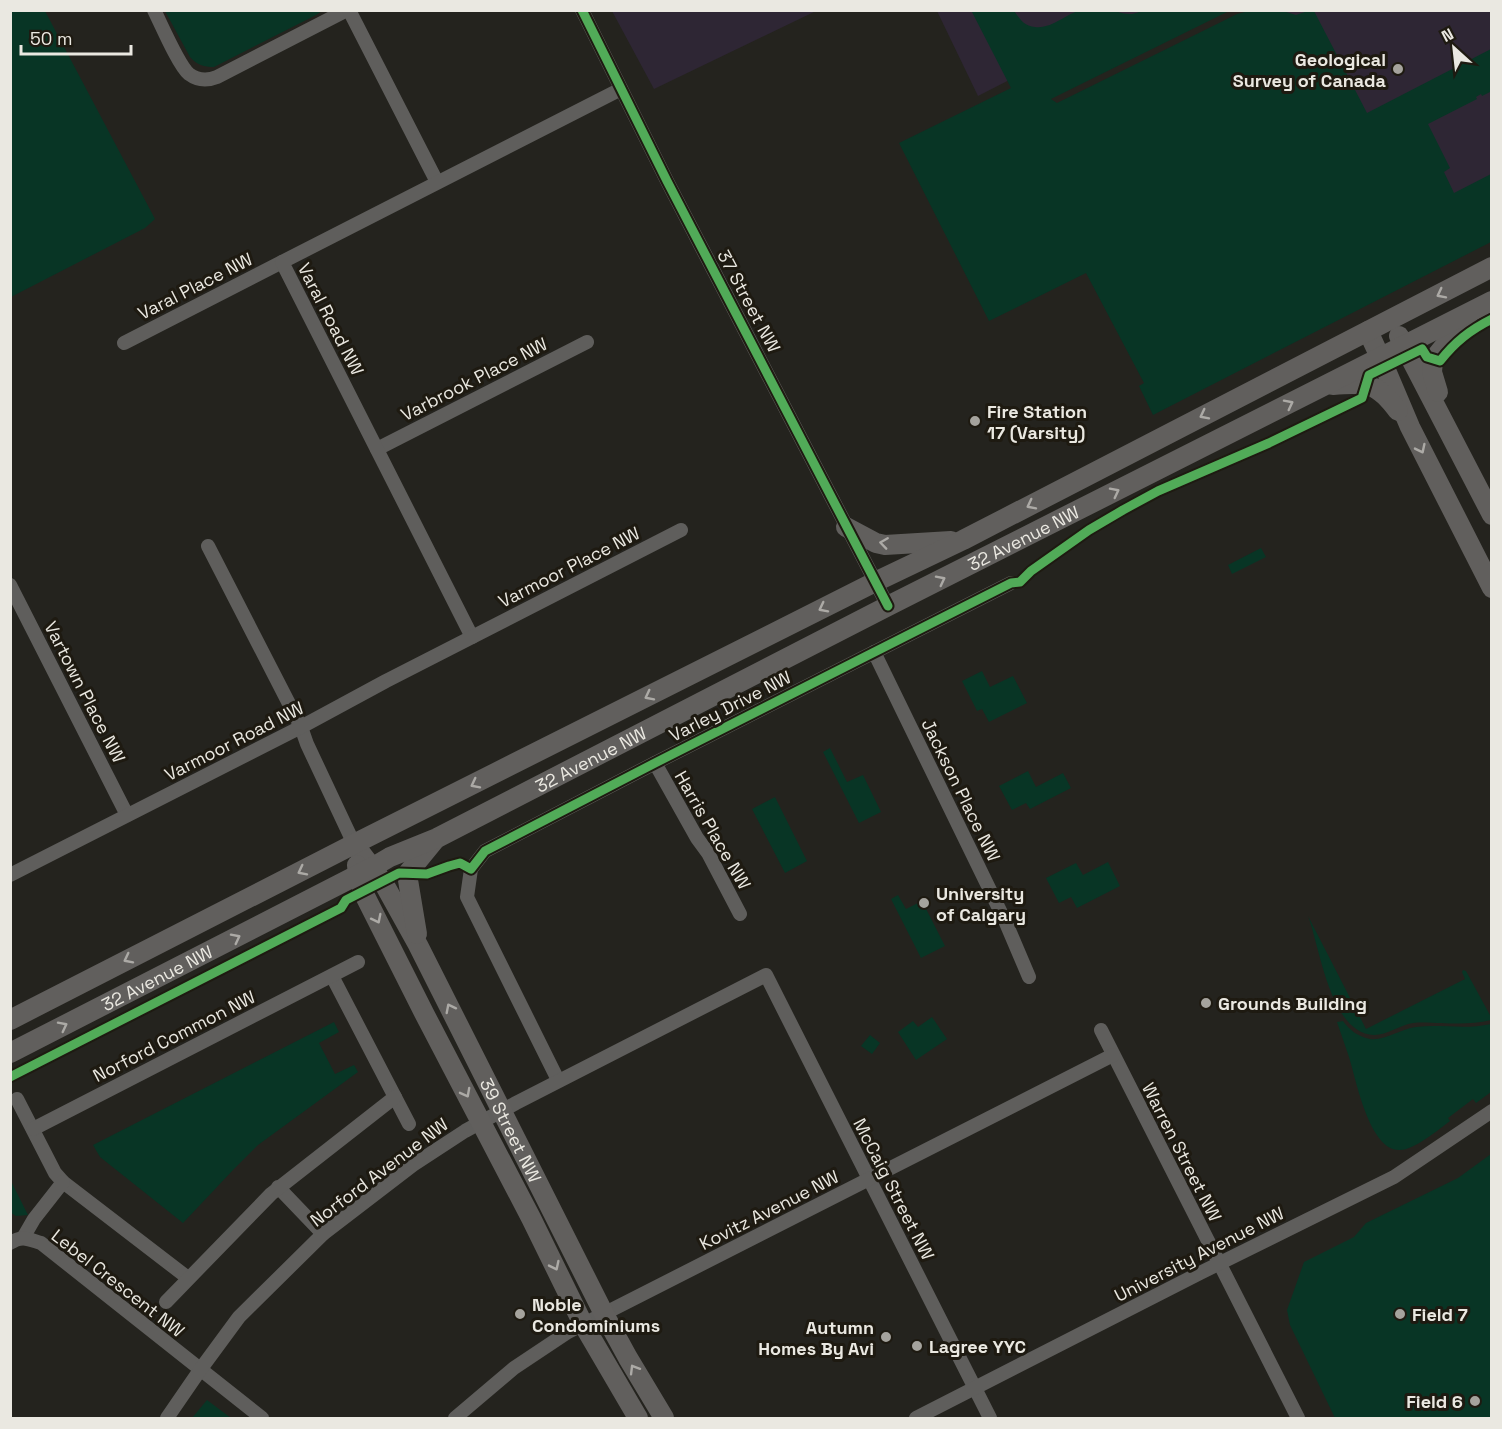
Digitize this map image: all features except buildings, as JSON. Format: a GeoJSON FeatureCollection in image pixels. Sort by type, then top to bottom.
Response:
{"type":"FeatureCollection","features":[{"type":"Feature","properties":{"kind":"main road","name":"32 Avenue NW"},"geometry":{"type":"LineString","coordinates":[[10,1020],[354,844],[963,540],[1491,267]]}},
{"type":"Feature","properties":{"kind":"main road","name":"32 Avenue NW"},"geometry":{"type":"LineString","coordinates":[[10,1053],[390,857],[437,838],[888,606],[1491,301]]}},
{"type":"Feature","properties":{"kind":"main road"},"geometry":{"type":"LineString","coordinates":[[1450,432],[1434,380],[1433,360],[1473,311]]}},
{"type":"Feature","properties":{"kind":"main road"},"geometry":{"type":"LineString","coordinates":[[1391,320],[1491,515]]}},
{"type":"Feature","properties":{"kind":"main road"},"geometry":{"type":"LineString","coordinates":[[1368,331],[1410,427],[1491,588]]}},
{"type":"Feature","properties":{"kind":"main road"},"geometry":{"type":"LineString","coordinates":[[1324,386],[1368,384],[1387,396],[1410,427]]}},
{"type":"Feature","properties":{"kind":"main road"},"geometry":{"type":"LineString","coordinates":[[846,527],[885,545],[963,540]]}},
{"type":"Feature","properties":{"kind":"main road"},"geometry":{"type":"LineString","coordinates":[[418,945],[407,874],[437,838]]}},
{"type":"Feature","properties":{"kind":"main road","name":"39 Street NW"},"geometry":{"type":"LineString","coordinates":[[354,844],[366,871],[363,892],[583,1324],[638,1419]]}},
{"type":"Feature","properties":{"kind":"main road","name":"39 Street NW"},"geometry":{"type":"LineString","coordinates":[[366,871],[383,882],[418,945],[604,1314],[664,1419]]}},
{"type":"Feature","properties":{"kind":"street"},"geometry":{"type":"LineString","coordinates":[[154,10],[183,68],[192,76],[204,80],[217,77],[348,10],[437,182]]}},
{"type":"Feature","properties":{"kind":"street","name":"37 Street NW"},"geometry":{"type":"LineString","coordinates":[[582,10],[667,181],[888,606]]}},
{"type":"Feature","properties":{"kind":"street","name":"Varal Road NW"},"geometry":{"type":"LineString","coordinates":[[472,637],[282,262],[621,88]]}},
{"type":"Feature","properties":{"kind":"street","name":"Varal Place NW"},"geometry":{"type":"LineString","coordinates":[[124,343],[282,262]]}},
{"type":"Feature","properties":{"kind":"street","name":"Varbrook Place NW"},"geometry":{"type":"LineString","coordinates":[[377,449],[587,342]]}},
{"type":"Feature","properties":{"kind":"street","name":"Varmoor Place NW"},"geometry":{"type":"LineString","coordinates":[[472,637],[681,530]]}},
{"type":"Feature","properties":{"kind":"street","name":"39 Street NW"},"geometry":{"type":"LineString","coordinates":[[208,546],[301,727],[354,844]]}},
{"type":"Feature","properties":{"kind":"street","name":"Varley Drive NW"},"geometry":{"type":"LineString","coordinates":[[558,1080],[467,897],[471,869],[485,851],[1011,583]]}},
{"type":"Feature","properties":{"kind":"street","name":"Vartown Place NW"},"geometry":{"type":"LineString","coordinates":[[10,585],[128,815]]}},
{"type":"Feature","properties":{"kind":"street","name":"Varmoor Road NW"},"geometry":{"type":"LineString","coordinates":[[10,875],[472,637]]}},
{"type":"Feature","properties":{"kind":"street","name":"Jackson Place NW"},"geometry":{"type":"LineString","coordinates":[[874,652],[1006,923],[1029,977]]}},
{"type":"Feature","properties":{"kind":"street","name":"Harris Place NW"},"geometry":{"type":"LineString","coordinates":[[655,763],[697,838],[708,853],[740,914]]}},
{"type":"Feature","properties":{"kind":"street","name":"Norford Common NW"},"geometry":{"type":"LineString","coordinates":[[33,1129],[358,962]]}},
{"type":"Feature","properties":{"kind":"street","name":"Norford Avenue NW"},"geometry":{"type":"LineString","coordinates":[[167,1419],[239,1317],[323,1234],[413,1165],[482,1122],[558,1080],[766,975]]}},
{"type":"Feature","properties":{"kind":"street","name":"McCaig Street NW"},"geometry":{"type":"LineString","coordinates":[[766,975],[990,1419]]}},
{"type":"Feature","properties":{"kind":"street"},"geometry":{"type":"LineString","coordinates":[[332,976],[409,1124]]}},
{"type":"Feature","properties":{"kind":"street","name":"Warren Street NW"},"geometry":{"type":"LineString","coordinates":[[1101,1030],[1298,1419]]}},
{"type":"Feature","properties":{"kind":"street","name":"Kovitz Avenue NW"},"geometry":{"type":"LineString","coordinates":[[455,1419],[514,1368],[568,1332],[1113,1055]]}},
{"type":"Feature","properties":{"kind":"street"},"geometry":{"type":"LineString","coordinates":[[166,1302],[278,1187],[394,1098]]}},
{"type":"Feature","properties":{"kind":"street"},"geometry":{"type":"LineString","coordinates":[[17,1099],[55,1173],[63,1182],[188,1278]]}},
{"type":"Feature","properties":{"kind":"street","name":"University Avenue NW"},"geometry":{"type":"LineString","coordinates":[[916,1419],[1394,1177],[1491,1111]]}},
{"type":"Feature","properties":{"kind":"street"},"geometry":{"type":"LineString","coordinates":[[17,1240],[63,1182]]}},
{"type":"Feature","properties":{"kind":"street"},"geometry":{"type":"LineString","coordinates":[[278,1187],[323,1234]]}},
{"type":"Feature","properties":{"kind":"street","name":"Lebel Crescent NW"},"geometry":{"type":"LineString","coordinates":[[17,1240],[41,1243],[262,1419]]}},
{"type":"Feature","properties":{"kind":"shaded area"},"geometry":{"type":"Polygon","coordinates":[[[612,11],[816,11],[654,89],[612,11]]]}},
{"type":"Feature","properties":{"kind":"shaded area"},"geometry":{"type":"Polygon","coordinates":[[[937,11],[1144,11],[978,96],[937,11]]]}},
{"type":"Feature","properties":{"kind":"shaded area"},"geometry":{"type":"Polygon","coordinates":[[[1263,11],[1491,11],[1491,230],[1401,275],[1263,11]]]}},
{"type":"Feature","properties":{"kind":"green space"},"geometry":{"type":"Polygon","coordinates":[[[11,10],[45,11],[155,219],[145,228],[11,297],[11,10]]]}},
{"type":"Feature","properties":{"kind":"green space"},"geometry":{"type":"Polygon","coordinates":[[[1082,10],[1108,10],[1128,14],[1141,11],[1229,11],[1051,99],[1057,103],[1237,14],[1249,11],[1283,11],[1296,15],[1314,11],[1367,113],[1491,49],[1491,94],[1490,92],[1482,96],[1481,94],[1476,97],[1477,99],[1428,124],[1450,168],[1444,172],[1454,193],[1491,174],[1491,242],[1153,415],[1139,386],[1144,383],[1086,273],[989,321],[899,143],[1011,88],[972,12],[1014,11],[1025,24],[1042,27],[1082,10]]]}},
{"type":"Feature","properties":{"kind":"green space"},"geometry":{"type":"Polygon","coordinates":[[[165,11],[322,11],[214,67],[207,67],[190,57],[165,11]]]}},
{"type":"Feature","properties":{"kind":"green space"},"geometry":{"type":"Polygon","coordinates":[[[1261,548],[1266,557],[1232,574],[1228,565],[1261,548]]]}},
{"type":"Feature","properties":{"kind":"green space"},"geometry":{"type":"Polygon","coordinates":[[[982,671],[990,687],[1013,676],[1027,703],[989,722],[982,709],[977,711],[962,681],[982,671]]]}},
{"type":"Feature","properties":{"kind":"green space"},"geometry":{"type":"Polygon","coordinates":[[[830,748],[847,782],[863,775],[881,812],[859,823],[823,752],[830,748]]]}},
{"type":"Feature","properties":{"kind":"green space"},"geometry":{"type":"Polygon","coordinates":[[[1028,771],[1036,787],[1063,773],[1071,788],[1030,809],[1026,803],[1012,810],[999,786],[1028,771]]]}},
{"type":"Feature","properties":{"kind":"green space"},"geometry":{"type":"Polygon","coordinates":[[[775,797],[807,861],[785,873],[752,809],[775,797]]]}},
{"type":"Feature","properties":{"kind":"green space"},"geometry":{"type":"Polygon","coordinates":[[[1108,862],[1120,886],[1077,908],[1071,897],[1059,903],[1046,878],[1076,863],[1083,875],[1108,862]]]}},
{"type":"Feature","properties":{"kind":"green space"},"geometry":{"type":"Polygon","coordinates":[[[898,895],[906,909],[922,901],[945,946],[921,958],[891,899],[898,895]]]}},
{"type":"Feature","properties":{"kind":"green space"},"geometry":{"type":"Polygon","coordinates":[[[1308,916],[1366,1029],[1465,979],[1463,970],[1466,971],[1491,1020],[1466,1023],[1413,1023],[1374,1035],[1359,1031],[1347,1020],[1329,987],[1308,916]]]}},
{"type":"Feature","properties":{"kind":"green space"},"geometry":{"type":"Polygon","coordinates":[[[932,1017],[947,1039],[916,1060],[898,1032],[913,1021],[918,1027],[932,1017]]]}},
{"type":"Feature","properties":{"kind":"green space"},"geometry":{"type":"Polygon","coordinates":[[[1343,1021],[1358,1035],[1370,1039],[1387,1037],[1416,1027],[1472,1027],[1491,1024],[1491,1092],[1476,1103],[1473,1099],[1448,1118],[1450,1121],[1418,1144],[1399,1150],[1389,1147],[1380,1139],[1365,1112],[1337,1022],[1343,1021]]]}},
{"type":"Feature","properties":{"kind":"green space"},"geometry":{"type":"Polygon","coordinates":[[[334,1022],[339,1032],[319,1043],[335,1074],[354,1065],[358,1072],[258,1145],[183,1223],[100,1157],[93,1145],[334,1022]]]}},
{"type":"Feature","properties":{"kind":"green space"},"geometry":{"type":"Polygon","coordinates":[[[870,1035],[880,1043],[872,1054],[861,1046],[870,1035]]]}},
{"type":"Feature","properties":{"kind":"green space","name":"Field 7"},"geometry":{"type":"Polygon","coordinates":[[[1491,1154],[1491,1418],[1335,1418],[1290,1325],[1287,1310],[1304,1262],[1354,1237],[1366,1223],[1458,1178],[1491,1154]]]}},
{"type":"Feature","properties":{"kind":"green space"},"geometry":{"type":"Polygon","coordinates":[[[10,1181],[28,1215],[16,1216],[11,1213],[10,1181]]]}},
{"type":"Feature","properties":{"kind":"green space"},"geometry":{"type":"Polygon","coordinates":[[[207,1400],[231,1418],[192,1418],[207,1400]]]}},
{"type":"Feature","properties":{"kind":"cycle path"},"geometry":{"type":"LineString","coordinates":[[582,10],[667,181],[888,606]]}},
{"type":"Feature","properties":{"kind":"cycle path"},"geometry":{"type":"LineString","coordinates":[[10,1077],[341,908],[346,900],[399,873],[427,874],[460,863],[471,869],[485,851],[1011,583],[1020,582],[1031,571],[1089,530],[1158,491],[1269,443],[1362,398],[1369,375],[1422,349],[1427,357],[1440,361],[1463,337],[1492,319]]}},
{"type":"Feature","properties":{"kind":"place","name":"Geological Survey of Canada"},"geometry":{"type":"Point","coordinates":[1398,69]}},
{"type":"Feature","properties":{"kind":"place","name":"Fire Station 17 (Varsity)"},"geometry":{"type":"Point","coordinates":[975,421]}},
{"type":"Feature","properties":{"kind":"place","name":"University of Calgary"},"geometry":{"type":"Point","coordinates":[924,903]}},
{"type":"Feature","properties":{"kind":"place","name":"Grounds Building"},"geometry":{"type":"Point","coordinates":[1206,1003]}},
{"type":"Feature","properties":{"kind":"place","name":"Noble Condominiums"},"geometry":{"type":"Point","coordinates":[520,1314]}},
{"type":"Feature","properties":{"kind":"place","name":"Field 7"},"geometry":{"type":"Point","coordinates":[1400,1314]}},
{"type":"Feature","properties":{"kind":"place","name":"Autumn Homes By Avi"},"geometry":{"type":"Point","coordinates":[886,1337]}},
{"type":"Feature","properties":{"kind":"place","name":"Lagree YYC"},"geometry":{"type":"Point","coordinates":[917,1346]}},
{"type":"Feature","properties":{"kind":"place","name":"Field 6"},"geometry":{"type":"Point","coordinates":[1475,1401]}}]}
